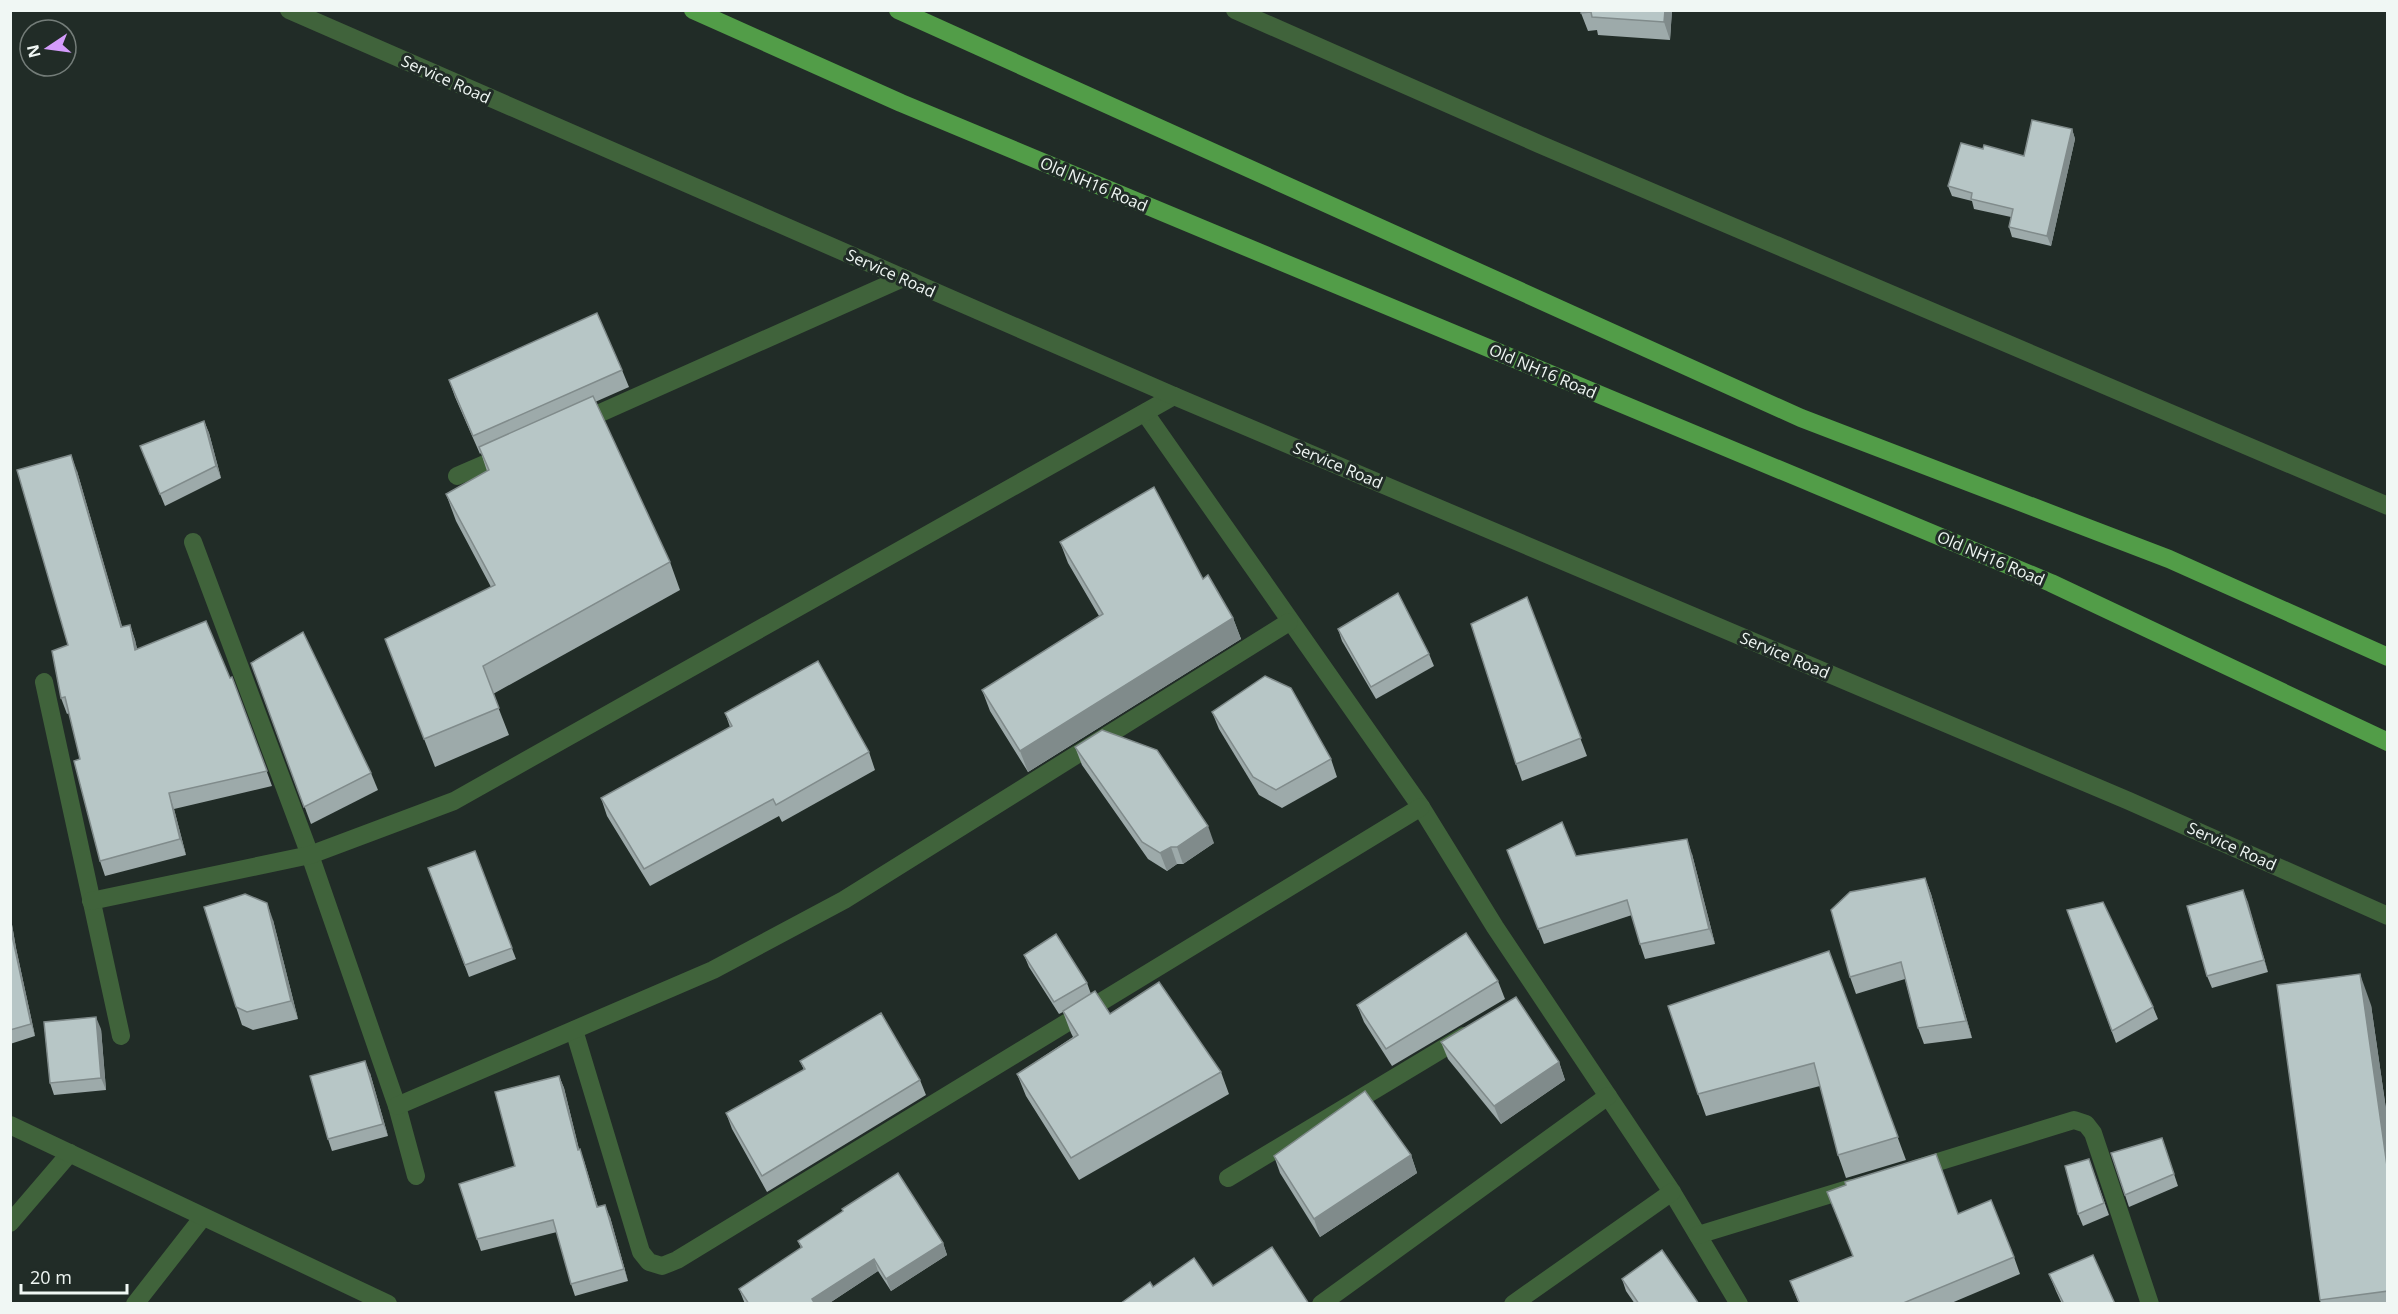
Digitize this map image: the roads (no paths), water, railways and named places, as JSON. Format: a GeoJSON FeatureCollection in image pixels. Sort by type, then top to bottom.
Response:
{"type":"FeatureCollection","features":[{"type":"Feature","properties":{"kind":"main road","name":"Old NH16 Road"},"geometry":{"type":"LineString","coordinates":[[693,10],[901,103],[2051,582],[2388,742]]}},
{"type":"Feature","properties":{"kind":"main road"},"geometry":{"type":"LineString","coordinates":[[898,10],[1801,418],[2169,559],[2388,657]]}},
{"type":"Feature","properties":{"kind":"street","name":"Service Road"},"geometry":{"type":"LineString","coordinates":[[290,10],[1174,396],[2129,801],[2388,916]]}},
{"type":"Feature","properties":{"kind":"street"},"geometry":{"type":"LineString","coordinates":[[1235,10],[1539,144],[2388,506]]}},
{"type":"Feature","properties":{"kind":"street"},"geometry":{"type":"LineString","coordinates":[[561,430],[903,278]]}},
{"type":"Feature","properties":{"kind":"street"},"geometry":{"type":"LineString","coordinates":[[91,902],[310,855],[454,801],[1174,396]]}},
{"type":"Feature","properties":{"kind":"street"},"geometry":{"type":"LineString","coordinates":[[1145,414],[1421,807],[1495,927],[1533,995],[1608,1096],[1672,1192],[1739,1304]]}},
{"type":"Feature","properties":{"kind":"street"},"geometry":{"type":"LineString","coordinates":[[457,476],[519,448]]}},
{"type":"Feature","properties":{"kind":"street"},"geometry":{"type":"LineString","coordinates":[[193,542],[310,855],[397,1106],[416,1176]]}},
{"type":"Feature","properties":{"kind":"street"},"geometry":{"type":"LineString","coordinates":[[397,1106],[713,970],[844,900],[1289,622]]}},
{"type":"Feature","properties":{"kind":"street"},"geometry":{"type":"LineString","coordinates":[[44,682],[120,1036]]}},
{"type":"Feature","properties":{"kind":"street"},"geometry":{"type":"LineString","coordinates":[[574,1030],[641,1252],[649,1262],[662,1266],[697,1248],[1421,807]]}},
{"type":"Feature","properties":{"kind":"street"},"geometry":{"type":"LineString","coordinates":[[1228,1178],[1478,1028]]}},
{"type":"Feature","properties":{"kind":"street"},"geometry":{"type":"LineString","coordinates":[[1321,1304],[1608,1096]]}},
{"type":"Feature","properties":{"kind":"street"},"geometry":{"type":"LineString","coordinates":[[1903,1173],[2074,1120],[2086,1124],[2094,1133],[2150,1304]]}},
{"type":"Feature","properties":{"kind":"street"},"geometry":{"type":"LineString","coordinates":[[10,1125],[388,1304]]}},
{"type":"Feature","properties":{"kind":"street"},"geometry":{"type":"LineString","coordinates":[[10,1223],[70,1154]]}},
{"type":"Feature","properties":{"kind":"street"},"geometry":{"type":"LineString","coordinates":[[1698,1235],[1869,1183]]}},
{"type":"Feature","properties":{"kind":"street"},"geometry":{"type":"LineString","coordinates":[[1513,1304],[1672,1192]]}},
{"type":"Feature","properties":{"kind":"street"},"geometry":{"type":"LineString","coordinates":[[135,1304],[203,1216]]}}]}
